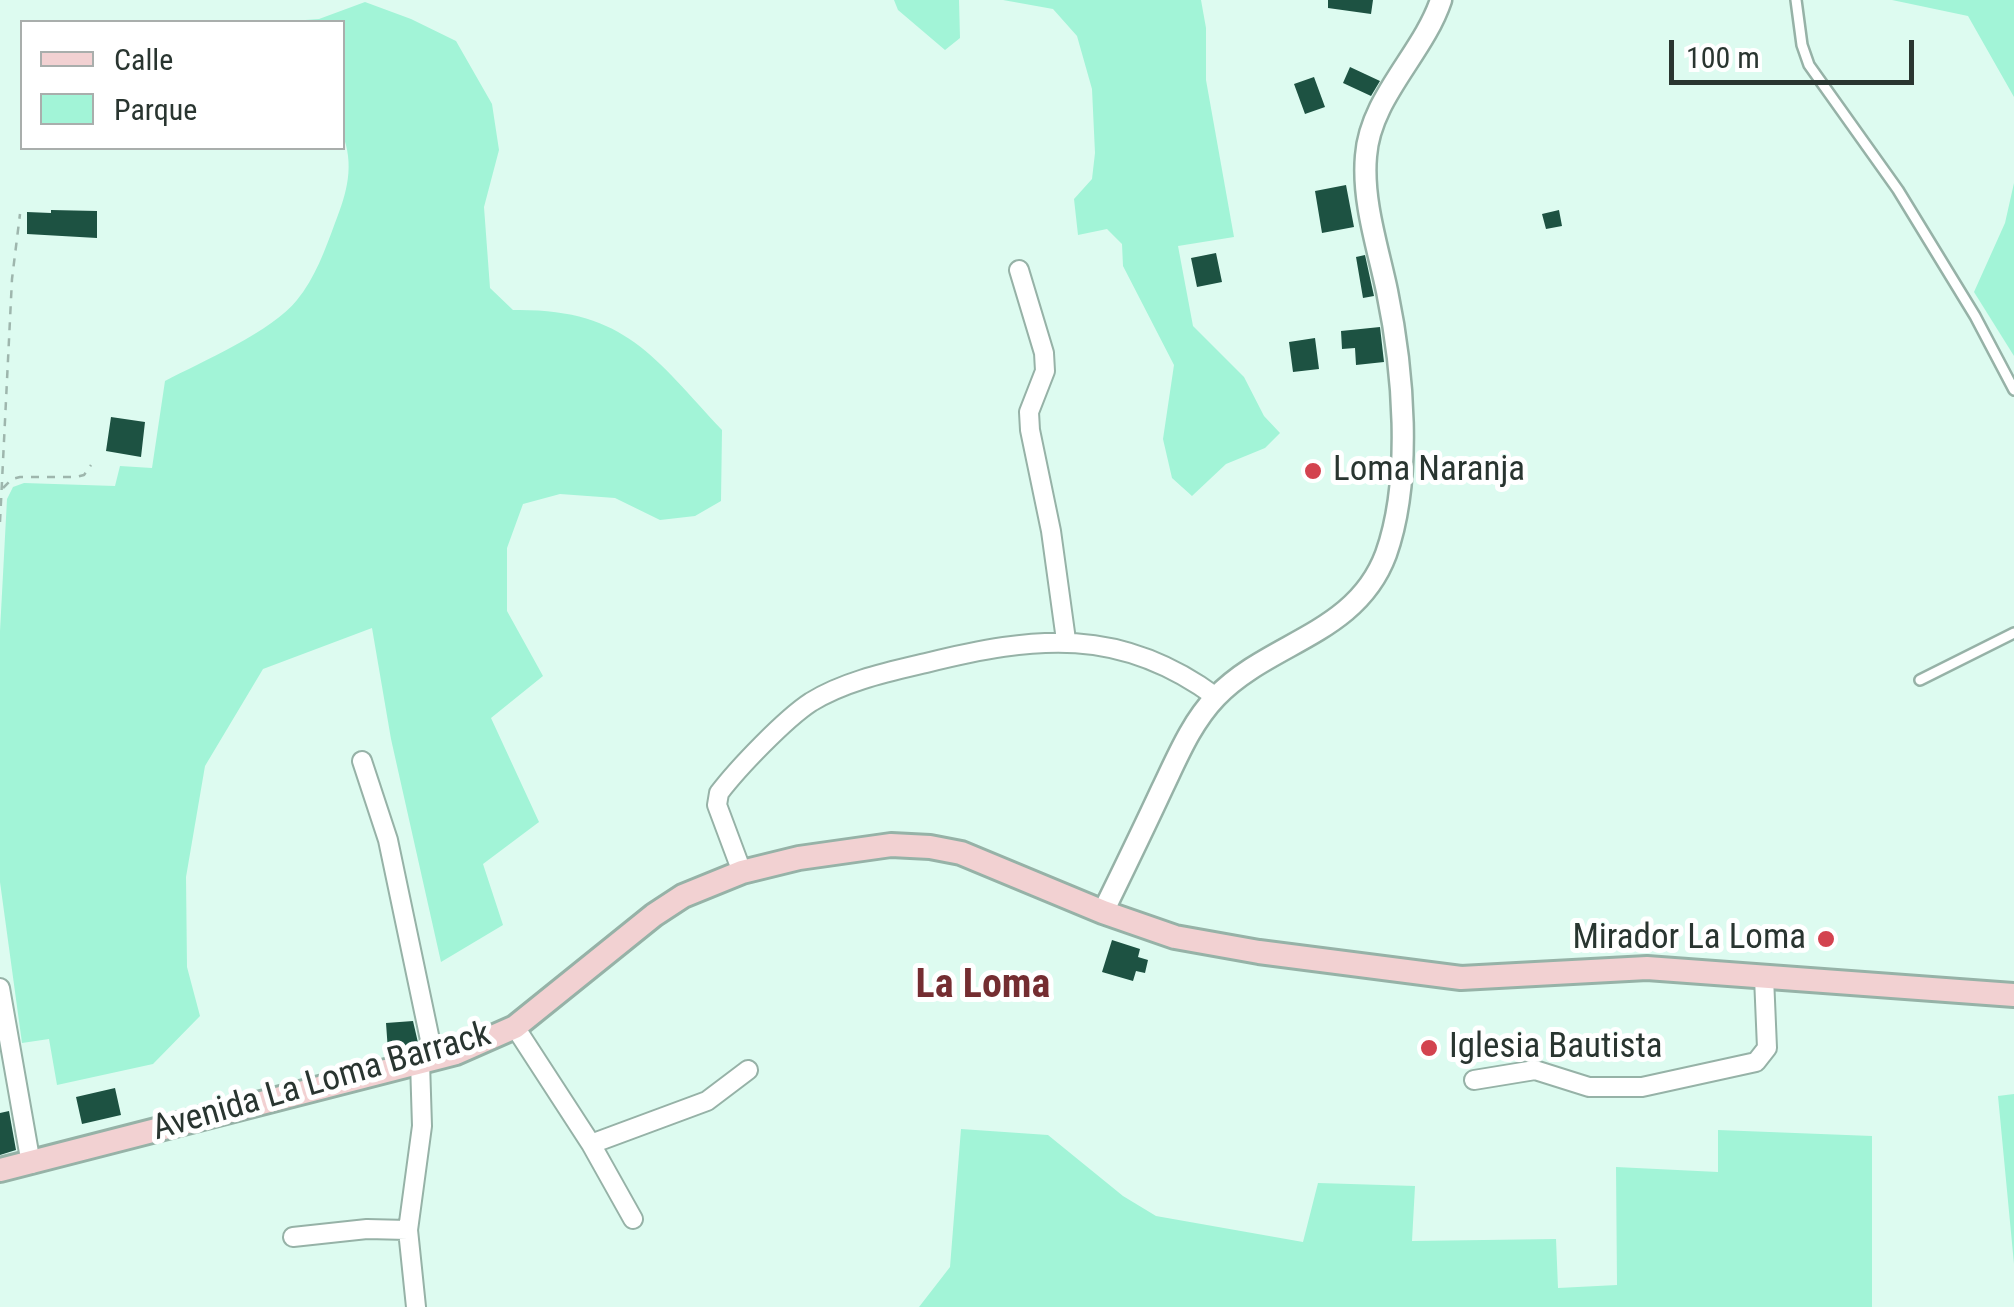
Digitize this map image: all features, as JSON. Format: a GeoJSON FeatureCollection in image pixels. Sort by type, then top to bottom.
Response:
{"type":"FeatureCollection","features":[{"type":"Feature","properties":{"kind":"main road","name":"Avenida La Loma Barrack"},"geometry":{"type":"LineString","coordinates":[[0,1170],[488,1042],[515,1027],[683,896],[742,872],[846,850],[891,845],[930,846],[961,853],[1103,912],[1175,938],[1210,945],[1461,978],[1618,968],[2014,994]]}},
{"type":"Feature","properties":{"kind":"street"},"geometry":{"type":"LineString","coordinates":[[1103,912],[1186,740],[1216,698],[1237,680],[1354,605],[1377,576],[1396,523],[1402,482],[1399,358],[1366,186],[1366,154],[1378,116],[1441,0]]}},
{"type":"Feature","properties":{"kind":"street"},"geometry":{"type":"LineString","coordinates":[[1019,270],[1044,354],[1044,371],[1029,412],[1030,430],[1051,531],[1066,640]]}},
{"type":"Feature","properties":{"kind":"street"},"geometry":{"type":"LineString","coordinates":[[742,872],[718,805],[719,793],[810,703],[874,676],[994,647],[1066,640],[1122,650],[1150,660],[1174,670],[1216,698]]}},
{"type":"Feature","properties":{"kind":"street"},"geometry":{"type":"LineString","coordinates":[[362,760],[388,840],[427,1061],[422,1126],[409,1201],[416,1307]]}},
{"type":"Feature","properties":{"kind":"street"},"geometry":{"type":"LineString","coordinates":[[1474,1080],[1535,1070],[1589,1087],[1626,1088],[1672,1082],[1756,1062],[1767,1048],[1764,977]]}},
{"type":"Feature","properties":{"kind":"street"},"geometry":{"type":"LineString","coordinates":[[0,988],[32,1164]]}},
{"type":"Feature","properties":{"kind":"street"},"geometry":{"type":"LineString","coordinates":[[515,1027],[591,1144],[633,1219]]}},
{"type":"Feature","properties":{"kind":"street"},"geometry":{"type":"LineString","coordinates":[[591,1144],[707,1101],[748,1070]]}},
{"type":"Feature","properties":{"kind":"street"},"geometry":{"type":"LineString","coordinates":[[293,1237],[367,1229],[408,1230]]}},
{"type":"Feature","properties":{"kind":"lane"},"geometry":{"type":"LineString","coordinates":[[1796,0],[1809,65],[1898,190],[1975,316],[2014,390]]}},
{"type":"Feature","properties":{"kind":"lane"},"geometry":{"type":"LineString","coordinates":[[1920,680],[2014,633]]}},
{"type":"Feature","properties":{"kind":"path"},"geometry":{"type":"LineString","coordinates":[[0,522],[12,279],[20,214]]}},
{"type":"Feature","properties":{"kind":"path"},"geometry":{"type":"LineString","coordinates":[[2,489],[12,478],[76,477],[84,475],[91,466]]}},
{"type":"Feature","properties":{"kind":"green space"},"geometry":{"type":"Polygon","coordinates":[[[894,0],[959,0],[960,38],[945,50],[898,10],[894,0]]]}},
{"type":"Feature","properties":{"kind":"green space"},"geometry":{"type":"Polygon","coordinates":[[[1003,0],[1201,0],[1206,28],[1206,80],[1234,237],[1178,246],[1193,326],[1244,377],[1264,416],[1280,433],[1265,448],[1226,464],[1192,496],[1172,478],[1163,439],[1174,365],[1123,266],[1122,244],[1107,229],[1078,235],[1074,199],[1092,179],[1095,153],[1092,89],[1077,36],[1053,9],[1003,0]]]}},
{"type":"Feature","properties":{"kind":"green space"},"geometry":{"type":"Polygon","coordinates":[[[1892,0],[2014,0],[2014,97],[1968,16],[1892,0]]]}},
{"type":"Feature","properties":{"kind":"green space"},"geometry":{"type":"Polygon","coordinates":[[[365,2],[456,41],[492,104],[499,150],[484,207],[490,288],[513,310],[583,318],[610,328],[655,359],[722,430],[721,501],[695,516],[660,520],[615,498],[560,494],[523,504],[507,548],[507,611],[543,676],[491,718],[539,822],[483,864],[503,925],[441,962],[391,739],[372,628],[263,669],[205,766],[186,877],[187,967],[200,1016],[153,1064],[57,1085],[49,1039],[22,1043],[0,882],[0,631],[7,499],[13,487],[24,483],[115,486],[120,466],[152,468],[165,381],[271,323],[303,291],[327,243],[348,179],[345,20],[305,20],[365,2]]]}},
{"type":"Feature","properties":{"kind":"green space"},"geometry":{"type":"Polygon","coordinates":[[[2014,183],[2014,356],[1974,292],[2005,223],[2014,183]]]}},
{"type":"Feature","properties":{"kind":"green space"},"geometry":{"type":"Polygon","coordinates":[[[2014,1094],[2014,1264],[1998,1096],[2014,1094]]]}},
{"type":"Feature","properties":{"kind":"green space"},"geometry":{"type":"Polygon","coordinates":[[[961,1129],[1048,1135],[1123,1196],[1156,1216],[1303,1242],[1318,1183],[1415,1186],[1412,1241],[1556,1239],[1558,1288],[1617,1285],[1616,1167],[1718,1172],[1718,1130],[1872,1136],[1872,1307],[919,1307],[950,1267],[961,1129]]]}},
{"type":"Feature","properties":{"kind":"building"},"geometry":{"type":"Polygon","coordinates":[[[1328,0],[1373,0],[1371,14],[1328,8],[1328,0]]]}},
{"type":"Feature","properties":{"kind":"building"},"geometry":{"type":"Polygon","coordinates":[[[1350,67],[1380,81],[1371,96],[1343,83],[1350,67]]]}},
{"type":"Feature","properties":{"kind":"building"},"geometry":{"type":"Polygon","coordinates":[[[1314,77],[1325,107],[1305,114],[1294,84],[1314,77]]]}},
{"type":"Feature","properties":{"kind":"building"},"geometry":{"type":"Polygon","coordinates":[[[1346,185],[1354,227],[1322,233],[1315,191],[1346,185]]]}},
{"type":"Feature","properties":{"kind":"building"},"geometry":{"type":"Polygon","coordinates":[[[1559,210],[1562,226],[1546,229],[1542,214],[1559,210]]]}},
{"type":"Feature","properties":{"kind":"building"},"geometry":{"type":"Polygon","coordinates":[[[97,211],[97,238],[27,234],[27,212],[97,211]]]}},
{"type":"Feature","properties":{"kind":"building"},"geometry":{"type":"Polygon","coordinates":[[[1216,253],[1222,282],[1197,287],[1191,258],[1216,253]]]}},
{"type":"Feature","properties":{"kind":"building"},"geometry":{"type":"Polygon","coordinates":[[[1365,255],[1374,296],[1363,298],[1356,257],[1365,255]]]}},
{"type":"Feature","properties":{"kind":"building"},"geometry":{"type":"Polygon","coordinates":[[[1380,327],[1384,362],[1356,365],[1355,348],[1342,349],[1341,331],[1380,327]]]}},
{"type":"Feature","properties":{"kind":"building"},"geometry":{"type":"Polygon","coordinates":[[[1315,338],[1319,369],[1293,372],[1289,342],[1315,338]]]}},
{"type":"Feature","properties":{"kind":"building"},"geometry":{"type":"Polygon","coordinates":[[[111,417],[145,422],[141,457],[106,451],[111,417]]]}},
{"type":"Feature","properties":{"kind":"building"},"geometry":{"type":"Polygon","coordinates":[[[1112,940],[1140,949],[1138,957],[1148,960],[1145,973],[1136,971],[1133,981],[1102,972],[1112,940]]]}},
{"type":"Feature","properties":{"kind":"building"},"geometry":{"type":"Polygon","coordinates":[[[413,1021],[419,1047],[388,1051],[386,1023],[413,1021]]]}},
{"type":"Feature","properties":{"kind":"building"},"geometry":{"type":"Polygon","coordinates":[[[115,1088],[121,1115],[82,1124],[76,1097],[115,1088]]]}},
{"type":"Feature","properties":{"kind":"building"},"geometry":{"type":"Polygon","coordinates":[[[9,1111],[16,1150],[0,1155],[0,1113],[9,1111]]]}},
{"type":"Feature","properties":{"kind":"place","name":"Loma Naranja"},"geometry":{"type":"Point","coordinates":[1313,471]}},
{"type":"Feature","properties":{"kind":"place","name":"Mirador La Loma"},"geometry":{"type":"Point","coordinates":[1826,939]}},
{"type":"Feature","properties":{"kind":"place","name":"Iglesia Bautista"},"geometry":{"type":"Point","coordinates":[1429,1048]}},
{"type":"Feature","properties":{"kind":"district","name":"La Loma"},"geometry":{"type":"Point","coordinates":[983,987]}}]}
